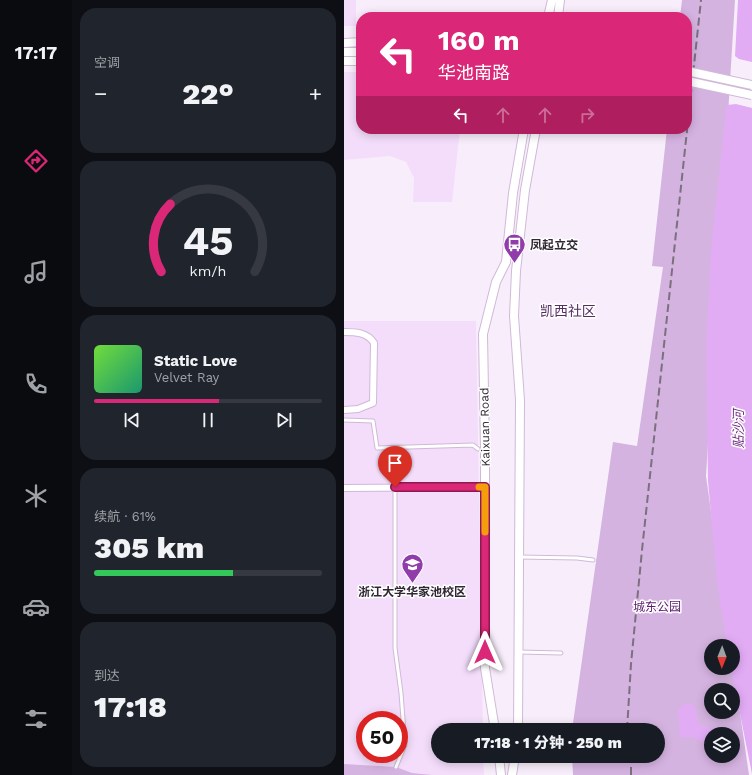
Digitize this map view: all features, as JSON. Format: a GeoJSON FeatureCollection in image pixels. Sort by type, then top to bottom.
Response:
{"type":"FeatureCollection","features":[{"type":"Feature","properties":{"kind":"main road"},"geometry":{"type":"LineString","coordinates":[[549,12],[552,0]]}},
{"type":"Feature","properties":{"kind":"main road"},"geometry":{"type":"LineString","coordinates":[[559,12],[560,0]]}},
{"type":"Feature","properties":{"kind":"main road"},"geometry":{"type":"LineString","coordinates":[[344,38],[356,38]]}},
{"type":"Feature","properties":{"kind":"main road"},"geometry":{"type":"LineString","coordinates":[[344,43],[356,42]]}},
{"type":"Feature","properties":{"kind":"main road"},"geometry":{"type":"LineString","coordinates":[[344,52],[356,52]]}},
{"type":"Feature","properties":{"kind":"main road"},"geometry":{"type":"LineString","coordinates":[[344,61],[356,61]]}},
{"type":"Feature","properties":{"kind":"main road"},"geometry":{"type":"LineString","coordinates":[[692,72],[752,86]]}},
{"type":"Feature","properties":{"kind":"main road"},"geometry":{"type":"LineString","coordinates":[[692,82],[752,95]]}},
{"type":"Feature","properties":{"kind":"main road","name":"Kaixuan Road"},"geometry":{"type":"LineString","coordinates":[[494,723],[485,668],[485,487],[482,449],[483,334],[496,282],[506,262],[513,193],[523,134]]}},
{"type":"Feature","properties":{"kind":"main road"},"geometry":{"type":"LineString","coordinates":[[518,723],[520,400],[514,316],[516,271],[525,190],[535,134]]}},
{"type":"Feature","properties":{"kind":"main road"},"geometry":{"type":"LineString","coordinates":[[500,763],[501,775]]}},
{"type":"Feature","properties":{"kind":"main road"},"geometry":{"type":"LineString","coordinates":[[512,775],[514,763]]}},
{"type":"Feature","properties":{"kind":"street"},"geometry":{"type":"LineString","coordinates":[[344,332],[364,334],[371,338],[374,343],[374,358],[373,403],[358,409],[344,410]]}},
{"type":"Feature","properties":{"kind":"street"},"geometry":{"type":"LineString","coordinates":[[344,488],[485,487]]}},
{"type":"Feature","properties":{"kind":"lane"},"geometry":{"type":"LineString","coordinates":[[344,420],[373,421],[376,448],[473,445],[482,449]]}},
{"type":"Feature","properties":{"kind":"lane"},"geometry":{"type":"LineString","coordinates":[[395,487],[396,648],[402,693],[405,745],[396,767]]}},
{"type":"Feature","properties":{"kind":"lane"},"geometry":{"type":"LineString","coordinates":[[519,557],[577,558],[593,560]]}},
{"type":"Feature","properties":{"kind":"lane"},"geometry":{"type":"LineString","coordinates":[[519,652],[561,653]]}},
{"type":"Feature","properties":{"kind":"shaded area"},"geometry":{"type":"Polygon","coordinates":[[[344,0],[356,0],[356,26],[344,26],[344,0]]]}},
{"type":"Feature","properties":{"kind":"shaded area"},"geometry":{"type":"Polygon","coordinates":[[[344,72],[356,72],[356,134],[459,134],[452,202],[413,202],[414,178],[406,162],[390,156],[344,160],[344,72]]]}},
{"type":"Feature","properties":{"kind":"shaded area","name":"浙江大学华家池校区"},"geometry":{"type":"Polygon","coordinates":[[[344,321],[476,321],[483,723],[431,723],[431,763],[483,763],[484,775],[344,775],[344,321]]]}},
{"type":"Feature","properties":{"kind":"green space","name":"城东公园"},"geometry":{"type":"Polygon","coordinates":[[[682,0],[735,0],[706,476],[729,639],[704,639],[704,675],[735,675],[736,683],[704,683],[704,719],[740,719],[740,713],[749,775],[573,775],[572,763],[665,763],[665,723],[573,723],[613,442],[637,446],[663,267],[652,266],[666,134],[692,134],[692,12],[681,12],[682,0]]]}},
{"type":"Feature","properties":{"kind":"green space"},"geometry":{"type":"Polygon","coordinates":[[[344,764],[396,767],[412,773],[432,775],[344,775],[344,764]]]}},
{"type":"Feature","properties":{"kind":"water"},"geometry":{"type":"Polygon","coordinates":[[[738,0],[752,0],[752,62],[739,59],[735,56],[738,0]]]}},
{"type":"Feature","properties":{"kind":"water","name":"贴沙河"},"geometry":{"type":"Polygon","coordinates":[[[736,104],[752,108],[752,774],[740,713],[740,683],[734,683],[732,675],[740,675],[740,639],[726,639],[717,581],[708,481],[706,345],[711,253],[727,105],[736,104]]]}},
{"type":"Feature","properties":{"kind":"water"},"geometry":{"type":"Polygon","coordinates":[[[685,704],[692,704],[696,710],[698,724],[707,727],[704,727],[704,742],[693,737],[680,737],[678,710],[685,704]]]}},
{"type":"Feature","properties":{"kind":"railway"},"geometry":{"type":"LineString","coordinates":[[692,84],[701,0]]}},
{"type":"Feature","properties":{"kind":"railway"},"geometry":{"type":"LineString","coordinates":[[627,723],[631,664],[642,550],[687,134]]}},
{"type":"Feature","properties":{"kind":"railway"},"geometry":{"type":"LineString","coordinates":[[631,763],[631,775]]}},
{"type":"Feature","properties":{"kind":"slow traffic"},"geometry":{"type":"LineString","coordinates":[[479,487],[485,487],[485,532]]}},
{"type":"Feature","properties":{"kind":"place","name":"凤起立交"},"geometry":{"type":"Point","coordinates":[514,264]}},
{"type":"Feature","properties":{"kind":"place","name":"浙江大学华家池校区"},"geometry":{"type":"Point","coordinates":[412,584]}},
{"type":"Feature","properties":{"kind":"district","name":"凯西社区"},"geometry":{"type":"Point","coordinates":[568,311]}},
{"type":"Feature","properties":{"kind":"route"},"geometry":{"type":"LineString","coordinates":[[395,487],[485,487],[485,652]]}}]}
